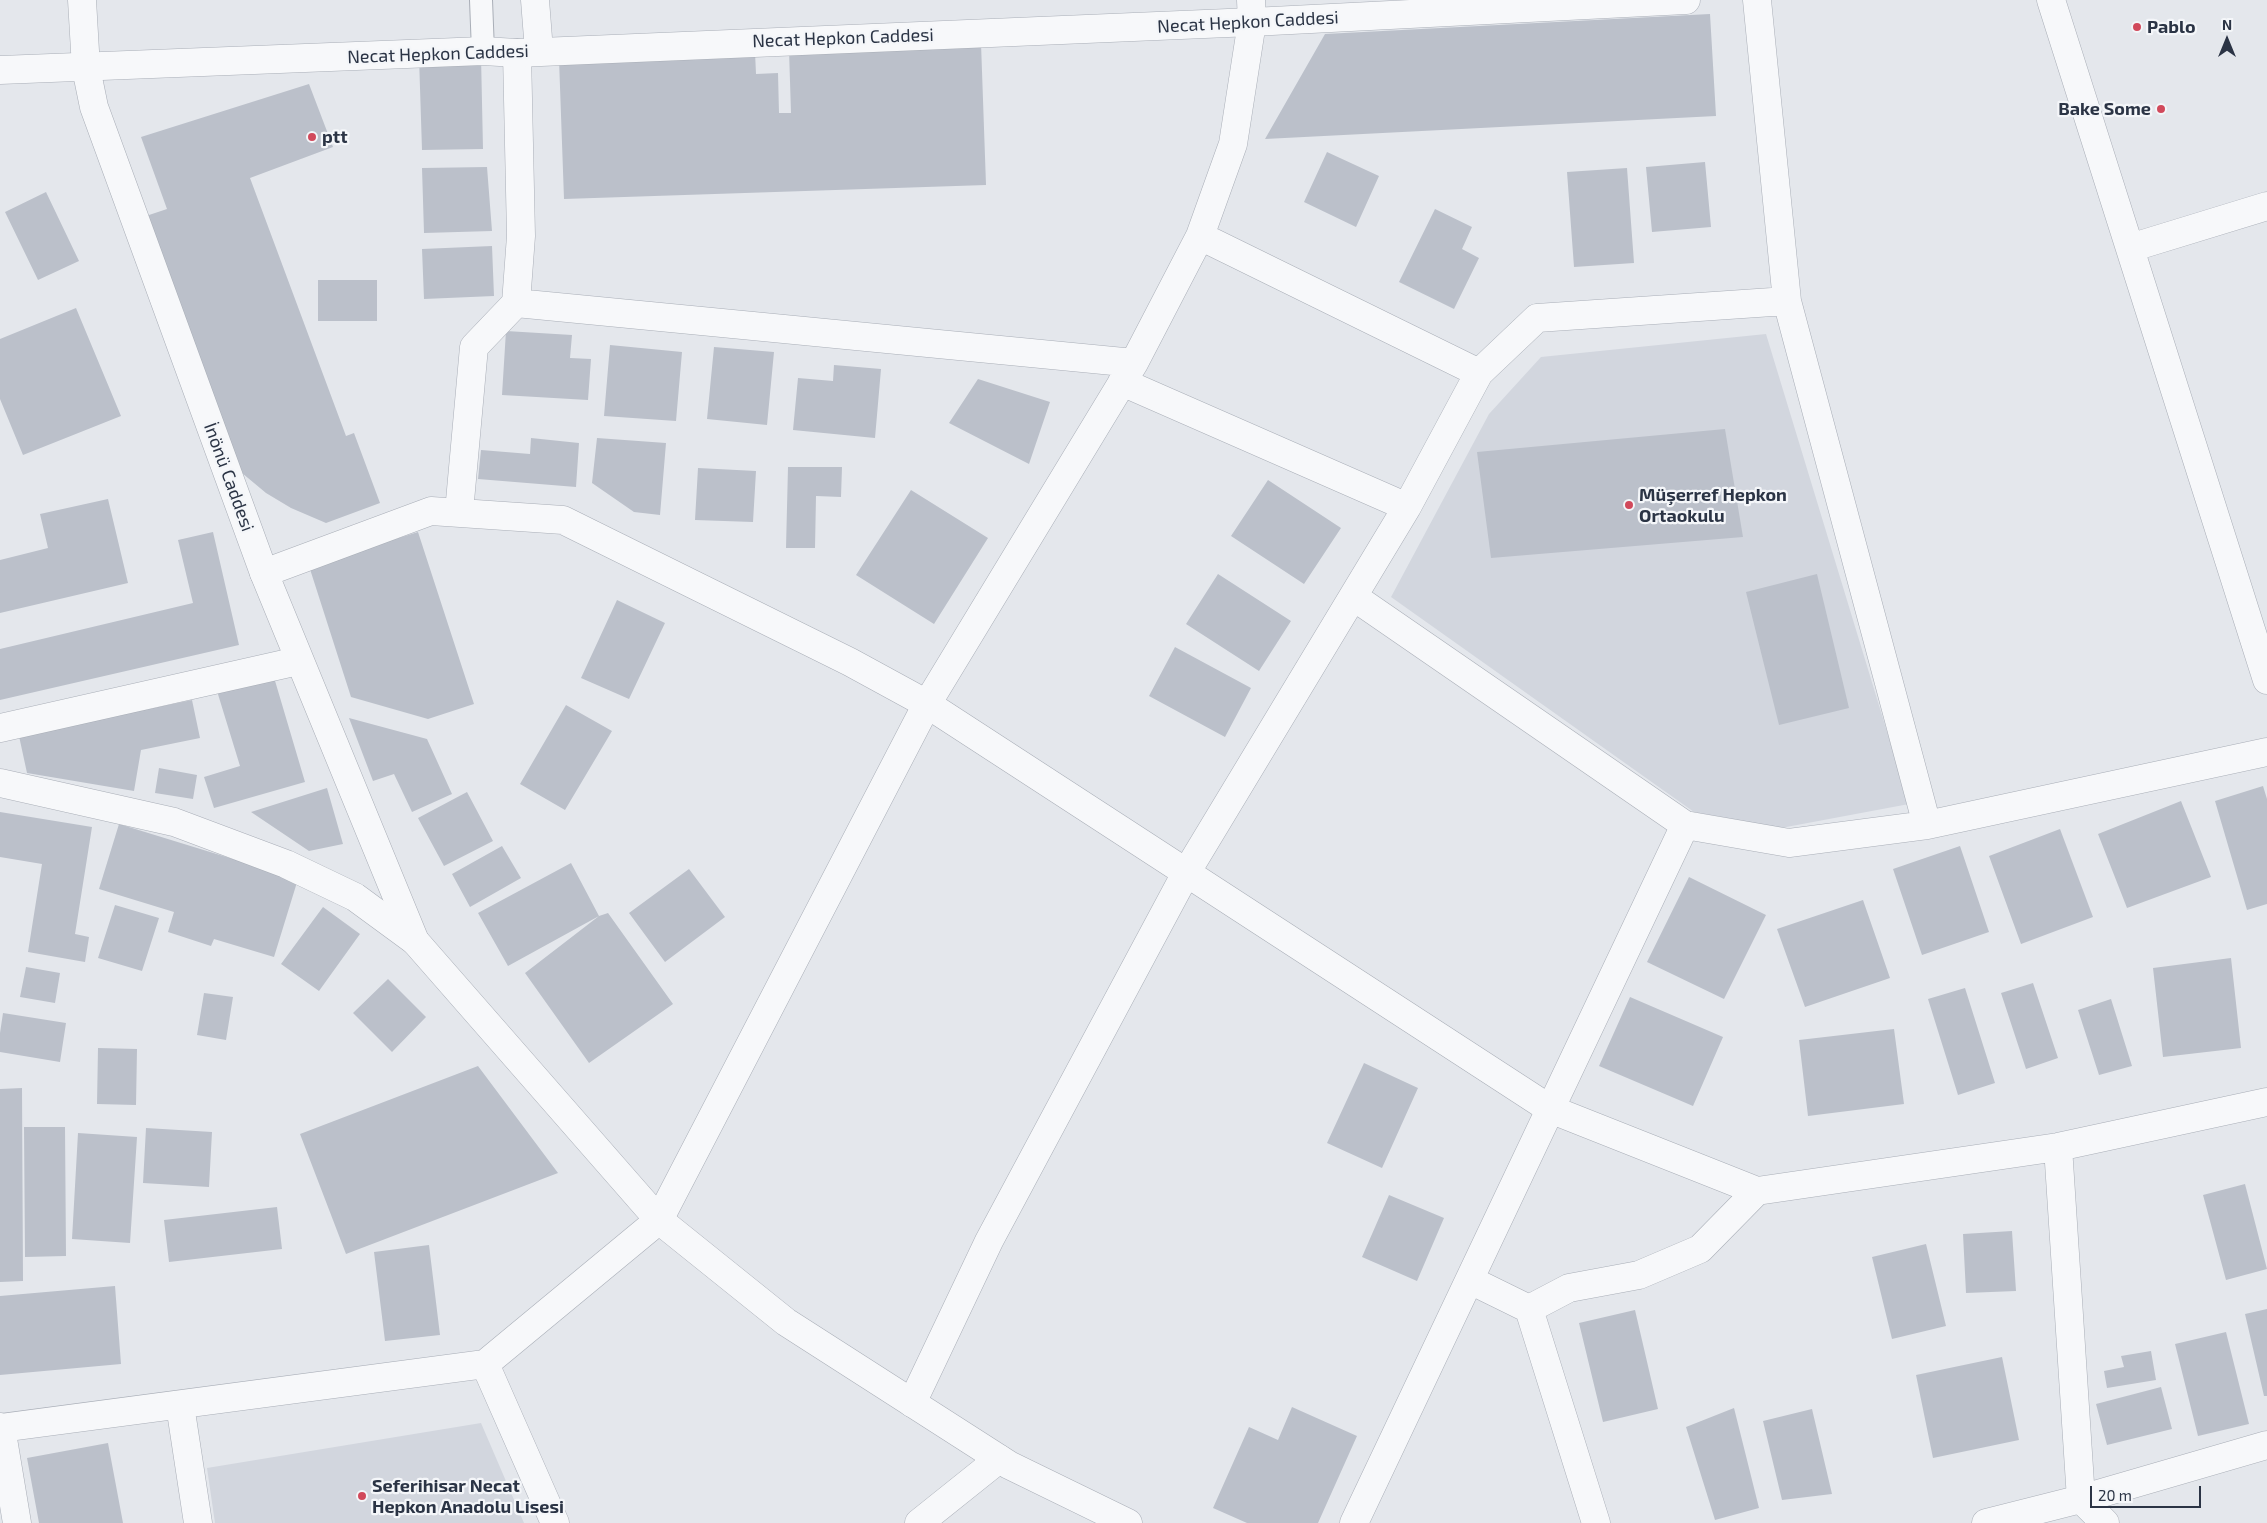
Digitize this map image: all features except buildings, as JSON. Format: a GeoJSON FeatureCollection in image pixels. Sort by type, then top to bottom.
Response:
{"type":"FeatureCollection","features":[{"type":"Feature","properties":{"kind":"street","name":"İnönü Caddesi"},"geometry":{"type":"LineString","coordinates":[[82,0],[86,68],[94,106],[264,573],[298,661],[415,940]]}},
{"type":"Feature","properties":{"kind":"street"},"geometry":{"type":"LineString","coordinates":[[459,512],[474,347],[516,303],[521,236],[528,52],[535,0]]}},
{"type":"Feature","properties":{"kind":"street","name":"Necat Hepkon Caddesi"},"geometry":{"type":"LineString","coordinates":[[0,70],[483,52],[528,52],[1251,11],[1686,0]]}},
{"type":"Feature","properties":{"kind":"street"},"geometry":{"type":"LineString","coordinates":[[1757,0],[1787,301],[1927,826]]}},
{"type":"Feature","properties":{"kind":"street"},"geometry":{"type":"LineString","coordinates":[[2051,0],[2267,680]]}},
{"type":"Feature","properties":{"kind":"street"},"geometry":{"type":"LineString","coordinates":[[17,1523],[1,1427],[485,1364],[659,1220],[927,704],[1128,373],[1200,236],[1233,144],[1251,11]]}},
{"type":"Feature","properties":{"kind":"street"},"geometry":{"type":"LineString","coordinates":[[2130,248],[2267,206]]}},
{"type":"Feature","properties":{"kind":"street"},"geometry":{"type":"LineString","coordinates":[[1200,236],[1479,373]]}},
{"type":"Feature","properties":{"kind":"street"},"geometry":{"type":"LineString","coordinates":[[912,1403],[989,1241],[1186,873],[1407,507],[1479,373],[1537,318],[1787,301]]}},
{"type":"Feature","properties":{"kind":"street"},"geometry":{"type":"LineString","coordinates":[[516,303],[1128,373],[1407,507]]}},
{"type":"Feature","properties":{"kind":"street"},"geometry":{"type":"LineString","coordinates":[[264,573],[431,510],[563,520],[850,662],[927,704],[1550,1109],[1757,1191],[2058,1147],[2267,1102]]}},
{"type":"Feature","properties":{"kind":"street"},"geometry":{"type":"LineString","coordinates":[[1354,596],[1685,826],[1789,843],[1927,826],[2267,752]]}},
{"type":"Feature","properties":{"kind":"street"},"geometry":{"type":"LineString","coordinates":[[0,728],[298,661]]}},
{"type":"Feature","properties":{"kind":"street"},"geometry":{"type":"LineString","coordinates":[[0,784],[174,822],[286,864],[355,897],[415,940],[659,1220],[786,1322],[999,1459],[1128,1523]]}},
{"type":"Feature","properties":{"kind":"street"},"geometry":{"type":"LineString","coordinates":[[1354,1523],[1685,826]]}},
{"type":"Feature","properties":{"kind":"street"},"geometry":{"type":"LineString","coordinates":[[2058,1147],[2081,1499],[2105,1523]]}},
{"type":"Feature","properties":{"kind":"street"},"geometry":{"type":"LineString","coordinates":[[1529,1309],[1569,1288],[1640,1275],[1700,1249],[1757,1191]]}},
{"type":"Feature","properties":{"kind":"street"},"geometry":{"type":"LineString","coordinates":[[1470,1280],[1529,1309],[1596,1523]]}},
{"type":"Feature","properties":{"kind":"street"},"geometry":{"type":"LineString","coordinates":[[485,1364],[555,1523]]}},
{"type":"Feature","properties":{"kind":"street"},"geometry":{"type":"LineString","coordinates":[[180,1405],[198,1523]]}},
{"type":"Feature","properties":{"kind":"street"},"geometry":{"type":"LineString","coordinates":[[1986,1523],[2081,1499],[2267,1445]]}},
{"type":"Feature","properties":{"kind":"street"},"geometry":{"type":"LineString","coordinates":[[919,1523],[999,1459]]}},
{"type":"Feature","properties":{"kind":"lane"},"geometry":{"type":"LineString","coordinates":[[481,0],[483,52]]}},
{"type":"Feature","properties":{"kind":"shaded area","name":"Müşerref Hepkon Ortaokulu"},"geometry":{"type":"Polygon","coordinates":[[[1766,334],[1909,804],[1781,828],[1694,812],[1391,597],[1489,414],[1541,357],[1766,334]]]}},
{"type":"Feature","properties":{"kind":"shaded area","name":"Seferihisar Necat Hepkon Anadolu Lisesi"},"geometry":{"type":"Polygon","coordinates":[[[481,1423],[524,1523],[215,1523],[207,1468],[481,1423]]]}},
{"type":"Feature","properties":{"kind":"place","name":"Pablo"},"geometry":{"type":"Point","coordinates":[2137,27]}},
{"type":"Feature","properties":{"kind":"place","name":"Bake Some"},"geometry":{"type":"Point","coordinates":[2161,109]}},
{"type":"Feature","properties":{"kind":"place","name":"ptt"},"geometry":{"type":"Point","coordinates":[312,137]}},
{"type":"Feature","properties":{"kind":"place","name":"Müşerref Hepkon Ortaokulu"},"geometry":{"type":"Point","coordinates":[1629,505]}},
{"type":"Feature","properties":{"kind":"place","name":"Seferihisar Necat Hepkon Anadolu Lisesi"},"geometry":{"type":"Point","coordinates":[362,1496]}}]}
